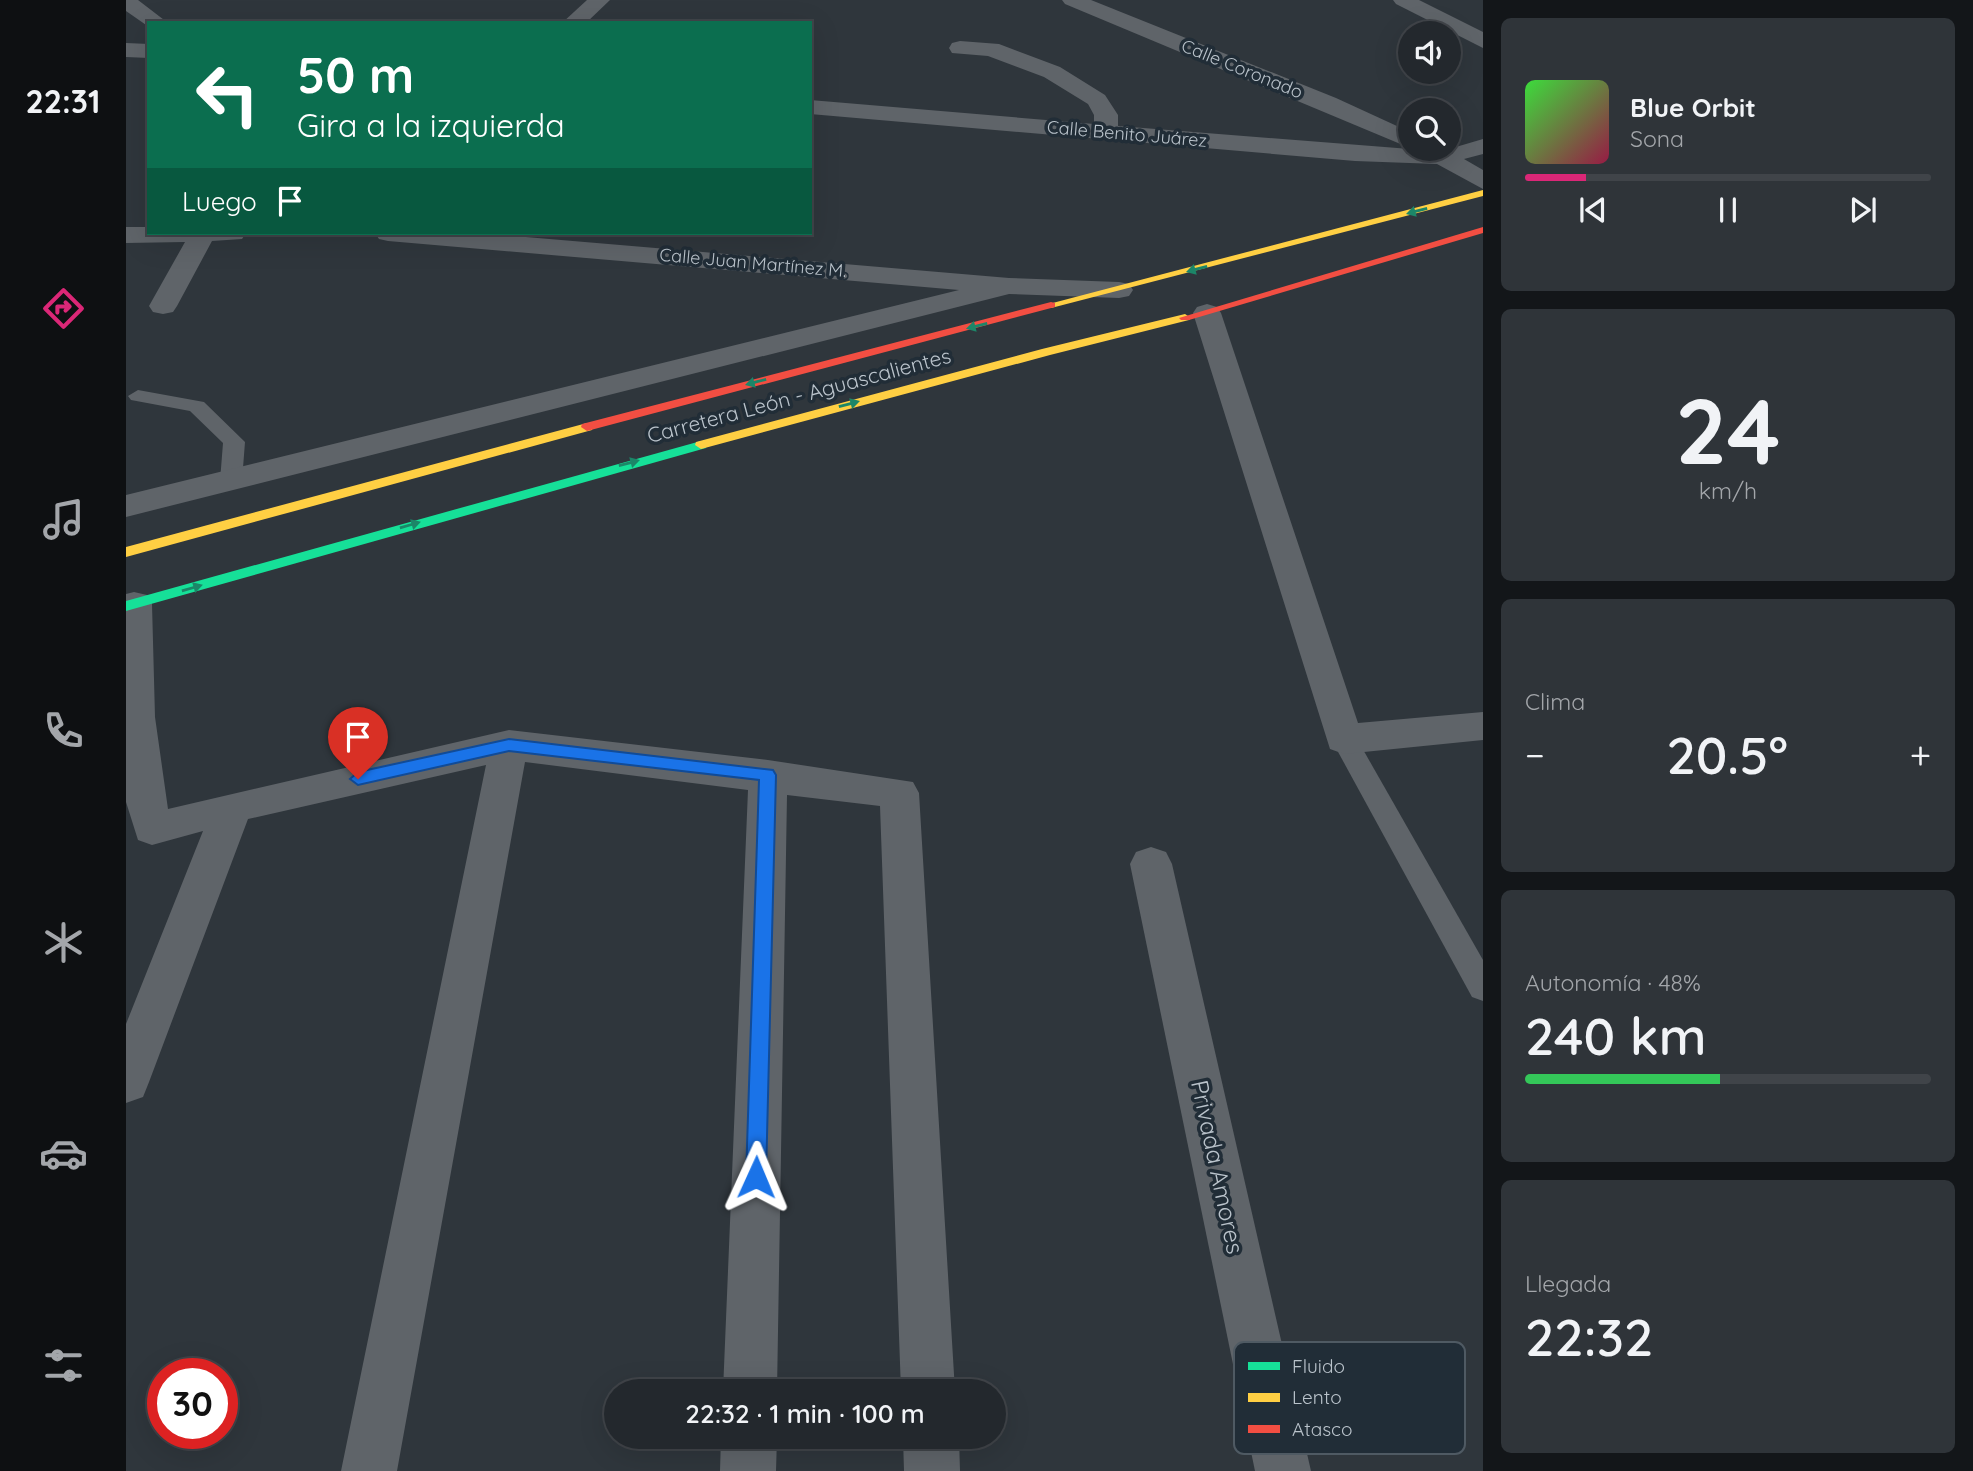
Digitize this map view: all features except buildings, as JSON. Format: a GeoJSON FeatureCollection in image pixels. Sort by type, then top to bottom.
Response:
{"type":"FeatureCollection","features":[{"type":"Feature","properties":{"kind":"main road","name":"Carretera León - Aguascalientes"},"geometry":{"type":"LineString","coordinates":[[126,552],[765,379],[1119,290],[1483,193]]}},
{"type":"Feature","properties":{"kind":"main road","name":"Carretera León - Aguascalientes"},"geometry":{"type":"LineString","coordinates":[[130,605],[594,473],[1046,352],[1207,313],[1483,230]]}},
{"type":"Feature","properties":{"kind":"street"},"geometry":{"type":"LineString","coordinates":[[575,21],[600,0]]}},
{"type":"Feature","properties":{"kind":"street","name":"Calle Coronado"},"geometry":{"type":"LineString","coordinates":[[1072,0],[1328,103],[1398,135]]}},
{"type":"Feature","properties":{"kind":"street"},"geometry":{"type":"LineString","coordinates":[[1403,0],[1483,41]]}},
{"type":"Feature","properties":{"kind":"street"},"geometry":{"type":"LineString","coordinates":[[126,1],[154,21]]}},
{"type":"Feature","properties":{"kind":"street"},"geometry":{"type":"LineString","coordinates":[[960,48],[991,49],[1052,72],[1097,100],[1106,115],[1105,132]]}},
{"type":"Feature","properties":{"kind":"street"},"geometry":{"type":"LineString","coordinates":[[126,50],[147,51]]}},
{"type":"Feature","properties":{"kind":"street","name":"Calle Benito Juárez"},"geometry":{"type":"LineString","coordinates":[[812,107],[1356,154],[1398,153]]}},
{"type":"Feature","properties":{"kind":"street"},"geometry":{"type":"LineString","coordinates":[[1461,149],[1483,146]]}},
{"type":"Feature","properties":{"kind":"street"},"geometry":{"type":"LineString","coordinates":[[1449,161],[1483,181]]}},
{"type":"Feature","properties":{"kind":"street"},"geometry":{"type":"LineString","coordinates":[[126,235],[147,234]]}},
{"type":"Feature","properties":{"kind":"street"},"geometry":{"type":"LineString","coordinates":[[163,306],[202,235]]}},
{"type":"Feature","properties":{"kind":"street","name":"Calle Juan Martínez M."},"geometry":{"type":"LineString","coordinates":[[411,235],[1009,286],[1119,290]]}},
{"type":"Feature","properties":{"kind":"street"},"geometry":{"type":"LineString","coordinates":[[126,506],[1009,286]]}},
{"type":"Feature","properties":{"kind":"street"},"geometry":{"type":"LineString","coordinates":[[1207,313],[1344,739],[1483,726]]}},
{"type":"Feature","properties":{"kind":"street"},"geometry":{"type":"LineString","coordinates":[[130,605],[133,706],[141,784],[139,833],[233,807],[509,745],[899,793],[927,1379]]}},
{"type":"Feature","properties":{"kind":"street"},"geometry":{"type":"LineString","coordinates":[[369,1471],[509,745]]}},
{"type":"Feature","properties":{"kind":"street"},"geometry":{"type":"LineString","coordinates":[[750,1379],[768,775]]}},
{"type":"Feature","properties":{"kind":"street"},"geometry":{"type":"LineString","coordinates":[[126,1082],[233,807]]}},
{"type":"Feature","properties":{"kind":"street","name":"Privada Amores"},"geometry":{"type":"LineString","coordinates":[[1151,864],[1255,1342]]}},
{"type":"Feature","properties":{"kind":"street"},"geometry":{"type":"LineString","coordinates":[[748,1471],[749,1449]]}},
{"type":"Feature","properties":{"kind":"street"},"geometry":{"type":"LineString","coordinates":[[931,1449],[932,1471]]}},
{"type":"Feature","properties":{"kind":"lane"},"geometry":{"type":"LineString","coordinates":[[138,396],[197,406],[233,442],[231,481]]}},
{"type":"Feature","properties":{"kind":"lane"},"geometry":{"type":"LineString","coordinates":[[1344,739],[1483,988]]}},
{"type":"Feature","properties":{"kind":"traffic: fast"},"geometry":{"type":"LineString","coordinates":[[126,606],[701,445]]}},
{"type":"Feature","properties":{"kind":"traffic: slow"},"geometry":{"type":"LineString","coordinates":[[1051,305],[1483,193]]}},
{"type":"Feature","properties":{"kind":"traffic: slow"},"geometry":{"type":"LineString","coordinates":[[701,445],[1046,352],[1185,318]]}},
{"type":"Feature","properties":{"kind":"traffic: slow"},"geometry":{"type":"LineString","coordinates":[[126,552],[587,427]]}},
{"type":"Feature","properties":{"kind":"traffic: jam"},"geometry":{"type":"LineString","coordinates":[[1185,318],[1483,230]]}},
{"type":"Feature","properties":{"kind":"traffic: jam"},"geometry":{"type":"LineString","coordinates":[[587,427],[1051,305]]}},
{"type":"Feature","properties":{"kind":"route"},"geometry":{"type":"LineString","coordinates":[[358,779],[509,745],[768,775],[756,1177]]}}]}
